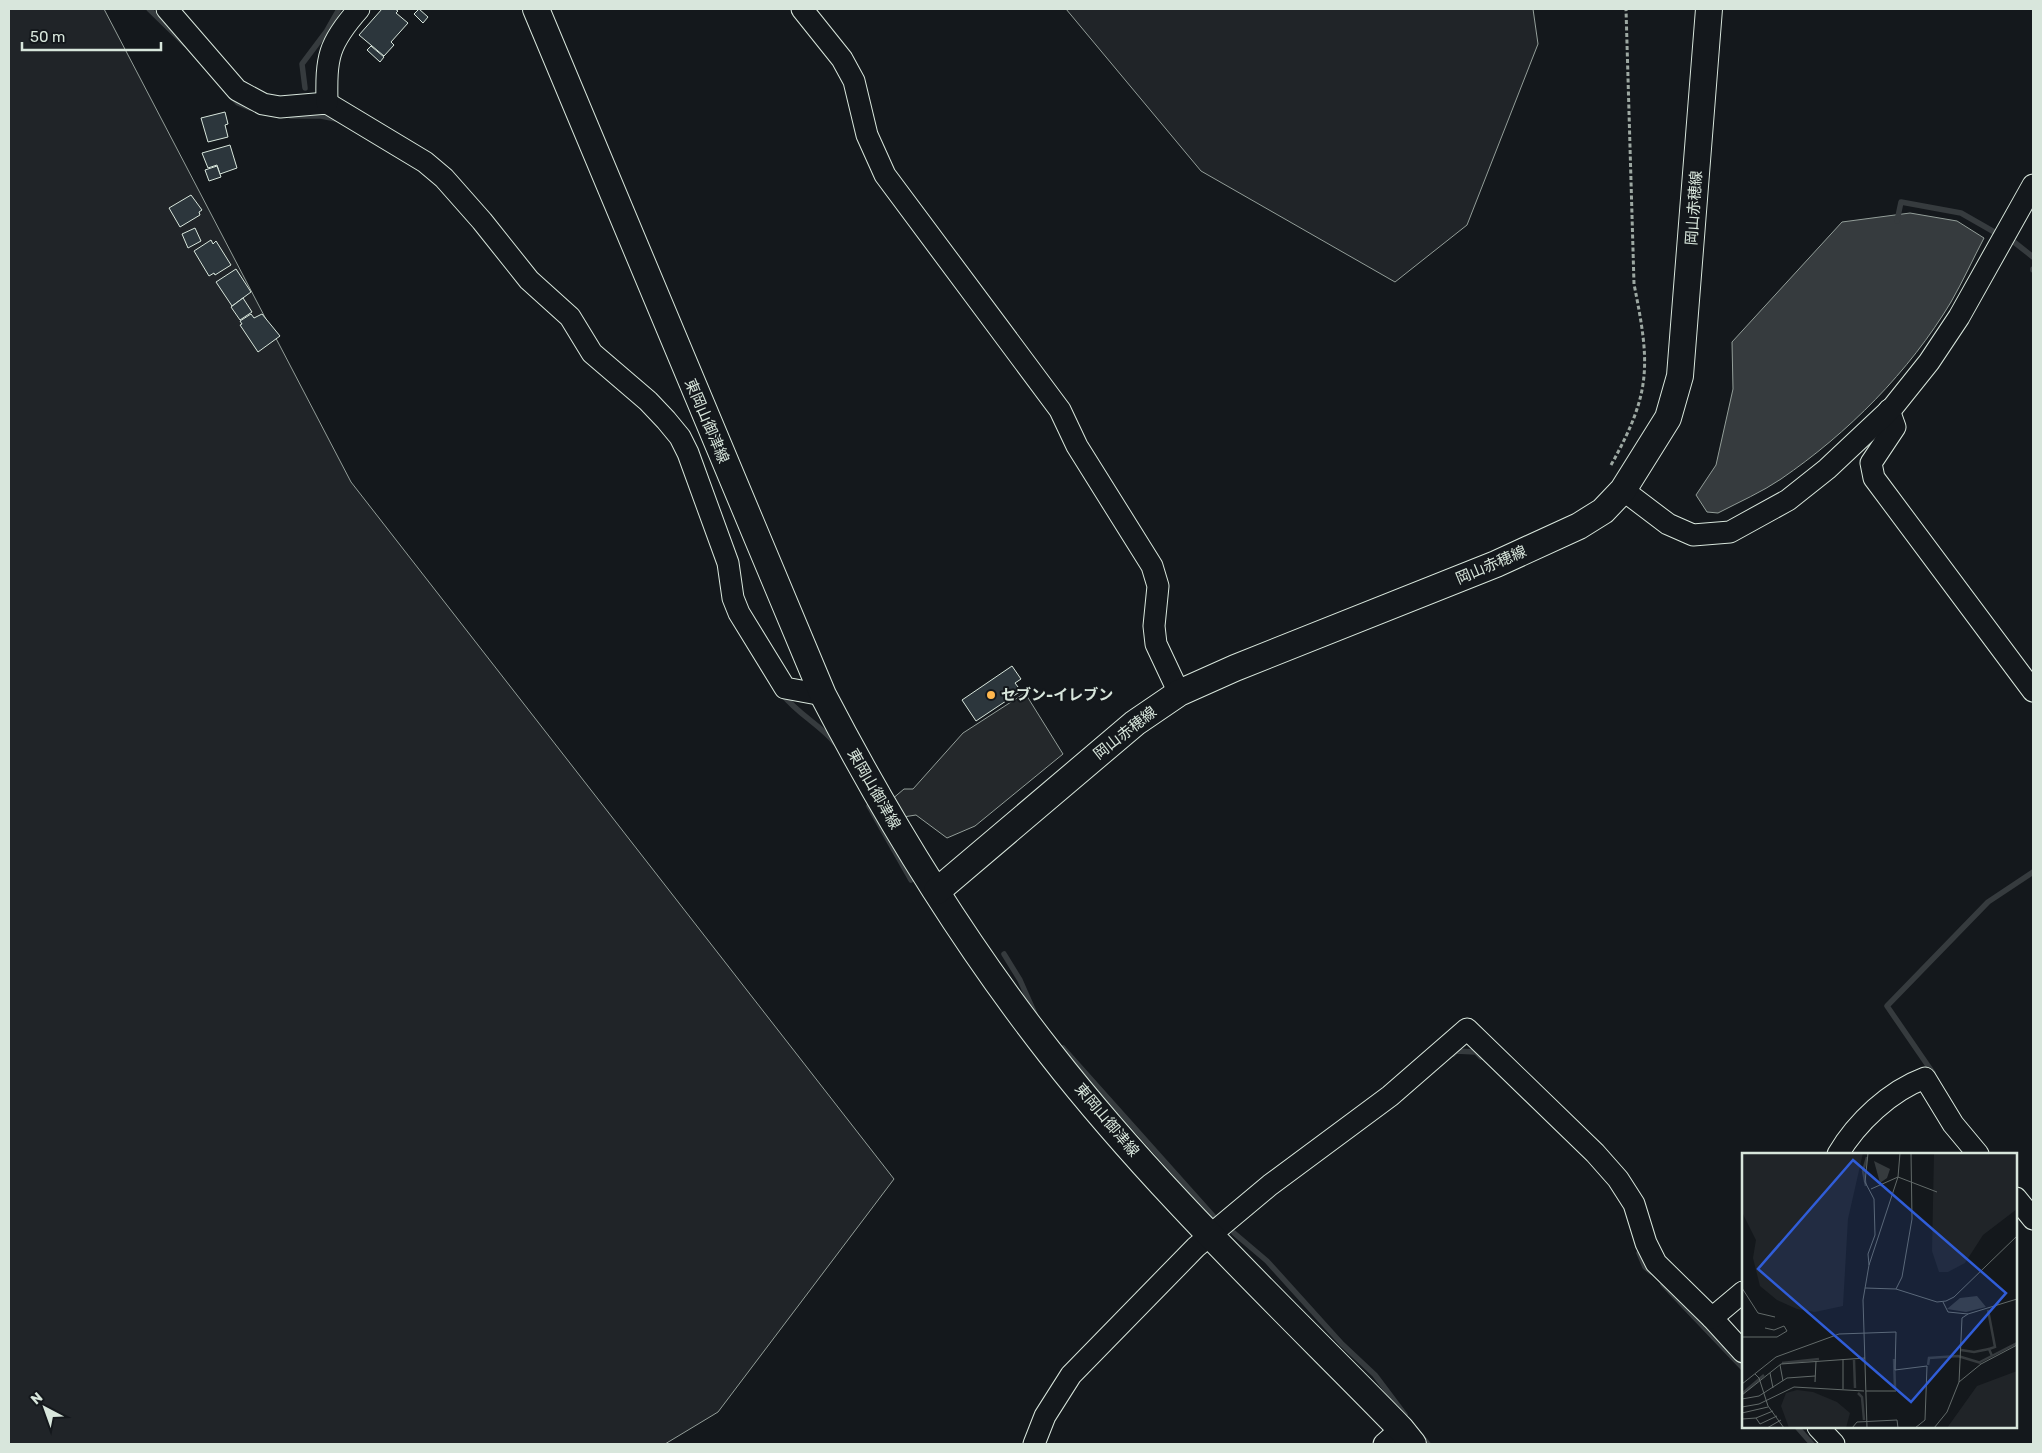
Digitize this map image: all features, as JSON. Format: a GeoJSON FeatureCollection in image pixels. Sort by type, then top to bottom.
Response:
{"type":"FeatureCollection","features":[{"type":"Feature","properties":{"kind":"main road","name":"東岡山御津線"},"geometry":{"type":"LineString","coordinates":[[536,9],[823,695],[864,773],[902,837],[1008,998],[1051,1055],[1150,1171],[1211,1234],[1399,1439]]}},
{"type":"Feature","properties":{"kind":"main road","name":"岡山赤穂線"},"geometry":{"type":"LineString","coordinates":[[938,891],[1135,723],[1179,693],[1496,564],[1580,526],[1603,511],[1614,481],[1668,418],[1680,376],[1709,9]]}},
{"type":"Feature","properties":{"kind":"street"},"geometry":{"type":"LineString","coordinates":[[167,9],[238,90],[250,98],[263,104],[280,107],[328,103],[425,162],[444,178],[482,221],[529,280],[570,317],[592,353],[648,401],[680,437],[728,563],[733,598],[739,612],[785,688],[823,695]]}},
{"type":"Feature","properties":{"kind":"street"},"geometry":{"type":"LineString","coordinates":[[328,103],[327,67],[330,50],[336,37],[359,9]]}},
{"type":"Feature","properties":{"kind":"street"},"geometry":{"type":"LineString","coordinates":[[802,9],[842,59],[854,82],[867,135],[885,175],[1060,410],[1077,446],[1152,566],[1158,586],[1154,626],[1156,644],[1179,693]]}},
{"type":"Feature","properties":{"kind":"street"},"geometry":{"type":"LineString","coordinates":[[1614,481],[1668,524],[1693,535],[1730,532],[1788,500],[1827,469],[1889,410],[1929,362],[1959,317],[2033,184]]}},
{"type":"Feature","properties":{"kind":"street"},"geometry":{"type":"LineString","coordinates":[[1889,410],[1896,427],[1871,463],[1874,478],[2033,691]]}},
{"type":"Feature","properties":{"kind":"street"},"geometry":{"type":"LineString","coordinates":[[1034,1444],[1045,1416],[1071,1375],[1211,1234],[1270,1185],[1390,1096],[1466,1029],[1595,1153],[1618,1179],[1634,1204],[1646,1244],[1656,1263],[1712,1318],[1742,1351]]}},
{"type":"Feature","properties":{"kind":"street"},"geometry":{"type":"LineString","coordinates":[[1839,1153],[1870,1114],[1906,1085],[1925,1078],[1953,1124],[1977,1153]]}},
{"type":"Feature","properties":{"kind":"street"},"geometry":{"type":"LineString","coordinates":[[2017,1199],[2033,1219]]}},
{"type":"Feature","properties":{"kind":"street"},"geometry":{"type":"LineString","coordinates":[[1712,1318],[1742,1293]]}},
{"type":"Feature","properties":{"kind":"street"},"geometry":{"type":"LineString","coordinates":[[1819,1428],[1834,1444]]}},
{"type":"Feature","properties":{"kind":"path"},"geometry":{"type":"LineString","coordinates":[[1614,481],[1642,396],[1646,368],[1643,328],[1634,284],[1626,9]]}},
{"type":"Feature","properties":{"kind":"shaded area"},"geometry":{"type":"Polygon","coordinates":[[[9,9],[104,9],[351,482],[894,1179],[718,1412],[665,1444],[9,1444],[9,9]]]}},
{"type":"Feature","properties":{"kind":"shaded area"},"geometry":{"type":"Polygon","coordinates":[[[1066,9],[1533,9],[1538,44],[1467,225],[1395,282],[1201,171],[1066,9]]]}},
{"type":"Feature","properties":{"kind":"shaded area"},"geometry":{"type":"Polygon","coordinates":[[[1910,213],[1957,221],[1984,238],[1951,302],[1934,328],[1896,377],[1830,442],[1766,488],[1718,513],[1707,512],[1696,495],[1716,465],[1733,389],[1732,342],[1842,222],[1910,213]]]}},
{"type":"Feature","properties":{"kind":"shaded area"},"geometry":{"type":"Polygon","coordinates":[[[1025,693],[1063,754],[975,826],[947,838],[916,815],[903,817],[891,800],[904,789],[913,789],[963,733],[1025,693]]]}},
{"type":"Feature","properties":{"kind":"building"},"geometry":{"type":"Polygon","coordinates":[[[382,9],[395,9],[398,11],[396,13],[408,23],[391,42],[394,45],[384,56],[359,35],[382,9]]]}},
{"type":"Feature","properties":{"kind":"building"},"geometry":{"type":"Polygon","coordinates":[[[419,9],[428,17],[423,23],[414,14],[419,9]]]}},
{"type":"Feature","properties":{"kind":"building"},"geometry":{"type":"Polygon","coordinates":[[[371,46],[384,57],[380,62],[367,50],[371,46]]]}},
{"type":"Feature","properties":{"kind":"building"},"geometry":{"type":"Polygon","coordinates":[[[225,112],[228,124],[225,125],[228,137],[208,142],[201,118],[225,112]]]}},
{"type":"Feature","properties":{"kind":"building"},"geometry":{"type":"Polygon","coordinates":[[[230,145],[237,168],[220,174],[217,165],[208,168],[202,153],[230,145]]]}},
{"type":"Feature","properties":{"kind":"building"},"geometry":{"type":"Polygon","coordinates":[[[217,166],[221,177],[209,181],[205,170],[217,166]]]}},
{"type":"Feature","properties":{"kind":"building"},"geometry":{"type":"Polygon","coordinates":[[[191,195],[202,210],[199,212],[200,215],[180,227],[169,208],[191,195]]]}},
{"type":"Feature","properties":{"kind":"building"},"geometry":{"type":"Polygon","coordinates":[[[195,228],[201,241],[188,248],[182,234],[195,228]]]}},
{"type":"Feature","properties":{"kind":"building"},"geometry":{"type":"Polygon","coordinates":[[[211,240],[213,244],[216,241],[231,265],[215,275],[214,273],[209,276],[194,251],[211,240]]]}},
{"type":"Feature","properties":{"kind":"building"},"geometry":{"type":"Polygon","coordinates":[[[236,269],[251,292],[232,306],[216,282],[236,269]]]}},
{"type":"Feature","properties":{"kind":"building"},"geometry":{"type":"Polygon","coordinates":[[[243,298],[252,312],[240,320],[231,307],[243,298]]]}},
{"type":"Feature","properties":{"kind":"building"},"geometry":{"type":"Polygon","coordinates":[[[251,314],[254,318],[262,314],[280,336],[258,352],[240,325],[242,324],[240,321],[251,314]]]}},
{"type":"Feature","properties":{"kind":"building","name":"セブン-イレブン"},"geometry":{"type":"Polygon","coordinates":[[[1012,666],[1021,679],[1015,683],[1021,691],[976,721],[962,700],[1012,666]]]}},
{"type":"Feature","properties":{"kind":"waterway"},"geometry":{"type":"LineString","coordinates":[[149,9],[185,44]]}},
{"type":"Feature","properties":{"kind":"waterway"},"geometry":{"type":"LineString","coordinates":[[305,88],[302,64],[326,32],[339,9]]}},
{"type":"Feature","properties":{"kind":"waterway"},"geometry":{"type":"LineString","coordinates":[[231,96],[238,103],[250,108]]}},
{"type":"Feature","properties":{"kind":"waterway"},"geometry":{"type":"LineString","coordinates":[[291,116],[321,116],[336,119]]}},
{"type":"Feature","properties":{"kind":"waterway"},"geometry":{"type":"LineString","coordinates":[[1897,221],[1901,202],[1961,213],[1996,233]]}},
{"type":"Feature","properties":{"kind":"waterway"},"geometry":{"type":"LineString","coordinates":[[2014,242],[2033,257]]}},
{"type":"Feature","properties":{"kind":"waterway"},"geometry":{"type":"LineString","coordinates":[[783,695],[835,743]]}},
{"type":"Feature","properties":{"kind":"waterway"},"geometry":{"type":"LineString","coordinates":[[869,806],[911,880]]}},
{"type":"Feature","properties":{"kind":"waterway"},"geometry":{"type":"LineString","coordinates":[[1933,1073],[1887,1006],[1988,902],[2033,872]]}},
{"type":"Feature","properties":{"kind":"waterway"},"geometry":{"type":"LineString","coordinates":[[1004,954],[1020,980],[1035,1014]]}},
{"type":"Feature","properties":{"kind":"waterway"},"geometry":{"type":"LineString","coordinates":[[1063,1048],[1215,1218]]}},
{"type":"Feature","properties":{"kind":"waterway"},"geometry":{"type":"LineString","coordinates":[[1453,1054],[1456,1051],[1476,1052],[1481,1057]]}},
{"type":"Feature","properties":{"kind":"waterway"},"geometry":{"type":"LineString","coordinates":[[1234,1233],[1267,1261],[1342,1344],[1375,1375],[1405,1415]]}},
{"type":"Feature","properties":{"kind":"waterway"},"geometry":{"type":"LineString","coordinates":[[1639,1253],[1645,1267],[1651,1272]]}},
{"type":"Feature","properties":{"kind":"waterway"},"geometry":{"type":"LineString","coordinates":[[1663,1284],[1742,1367]]}},
{"type":"Feature","properties":{"kind":"waterway"},"geometry":{"type":"LineString","coordinates":[[1798,1428],[1812,1444]]}},
{"type":"Feature","properties":{"kind":"waterway"},"geometry":{"type":"LineString","coordinates":[[1421,1436],[1428,1444]]}},
{"type":"Feature","properties":{"kind":"place","name":"セブン-イレブン"},"geometry":{"type":"Point","coordinates":[991,695]}}]}
